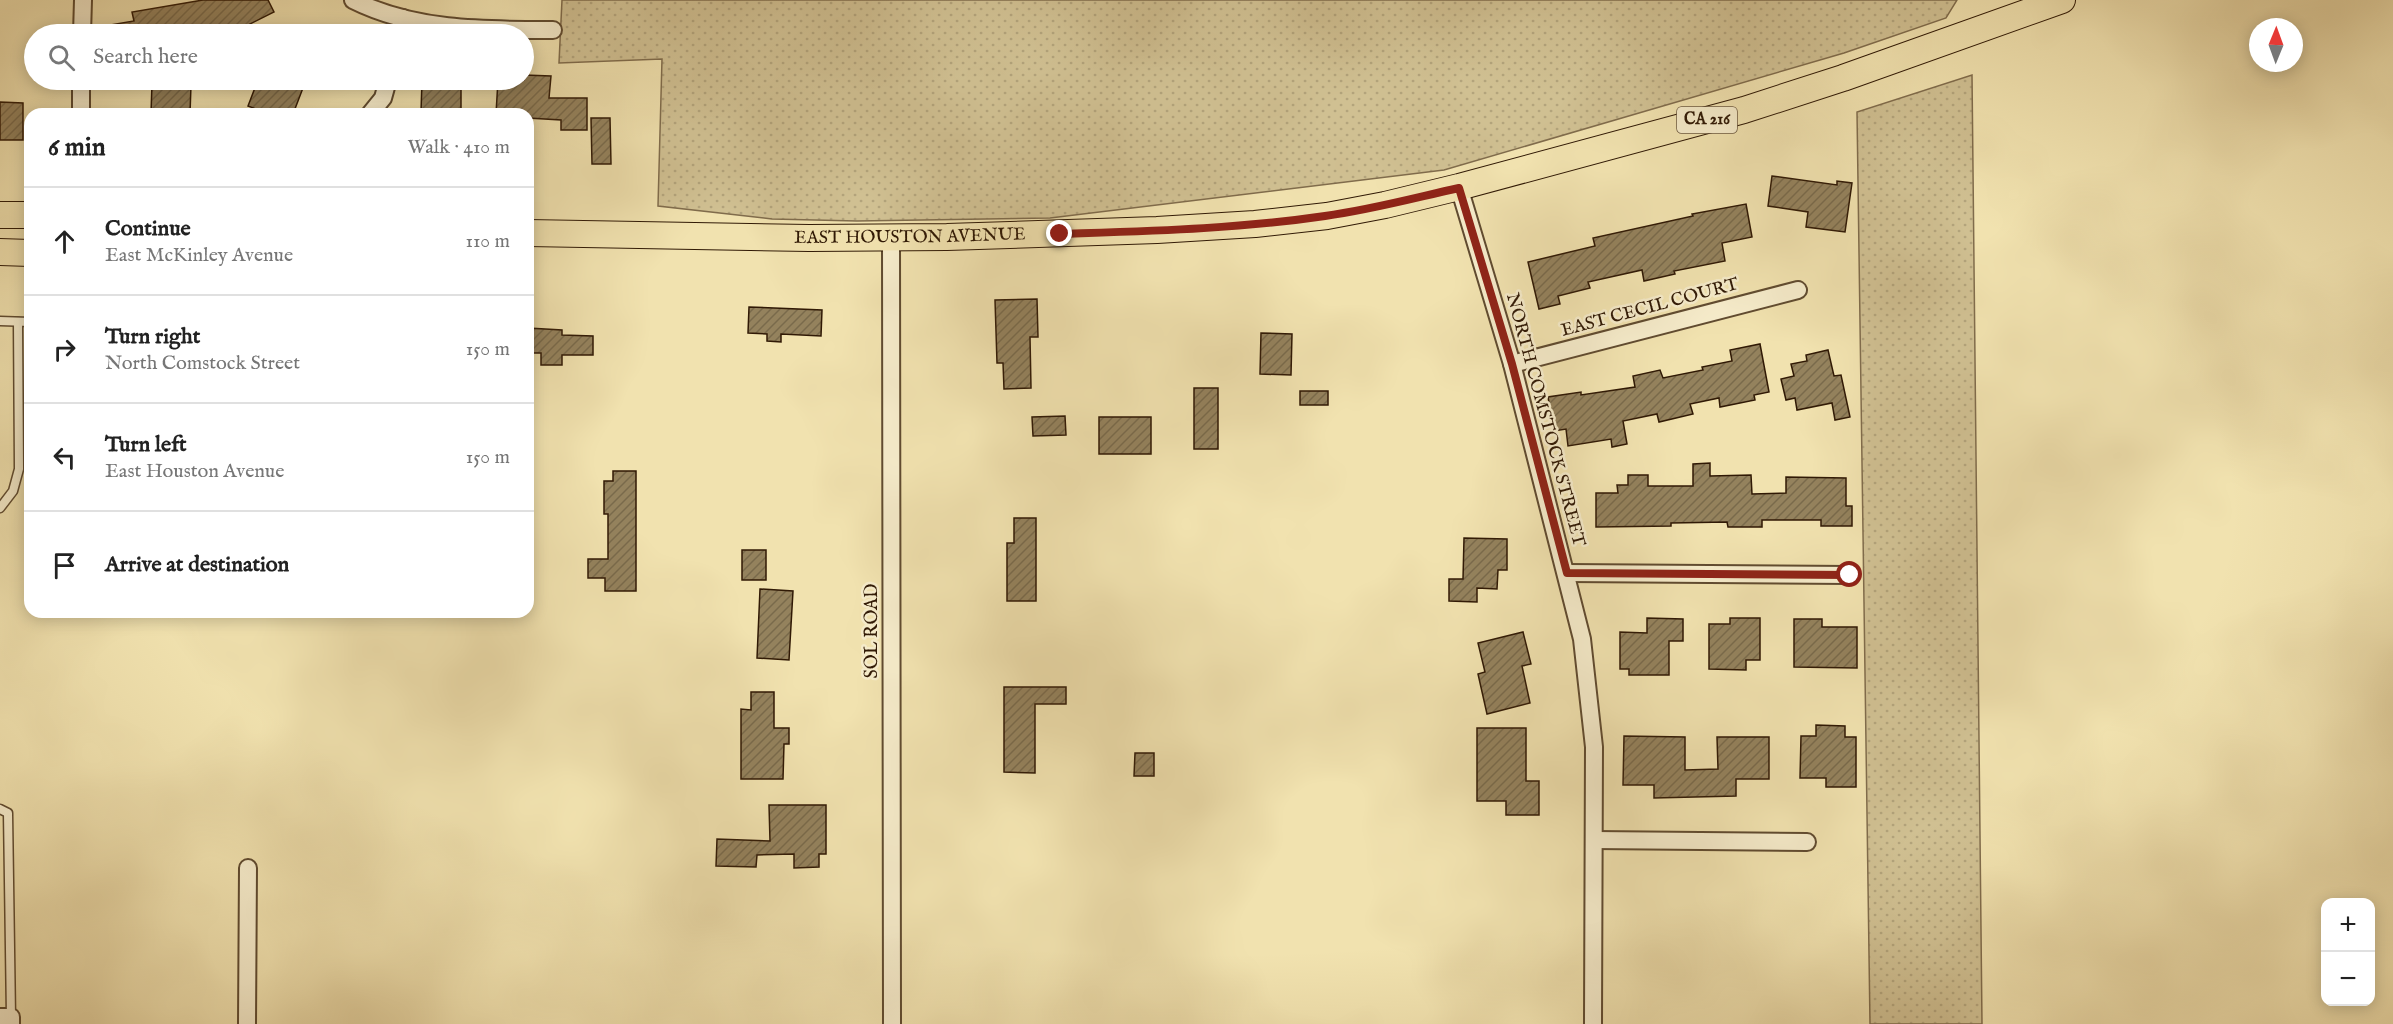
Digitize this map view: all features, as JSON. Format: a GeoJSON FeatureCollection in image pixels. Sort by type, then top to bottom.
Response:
{"type":"FeatureCollection","features":[{"type":"Feature","properties":{"kind":"main road","name":"EAST HOUSTON AVENUE"},"geometry":{"type":"LineString","coordinates":[[534,232],[809,238],[1071,234],[1256,224],[1348,213],[1459,188],[1743,110],[1843,78],[2062,0]]}},
{"type":"Feature","properties":{"kind":"main road"},"geometry":{"type":"LineString","coordinates":[[0,215],[24,215]]}},
{"type":"Feature","properties":{"kind":"main road"},"geometry":{"type":"LineString","coordinates":[[0,252],[24,253]]}},
{"type":"Feature","properties":{"kind":"street"},"geometry":{"type":"LineString","coordinates":[[82,24],[83,0]]}},
{"type":"Feature","properties":{"kind":"street"},"geometry":{"type":"LineString","coordinates":[[352,0],[397,24]]}},
{"type":"Feature","properties":{"kind":"street"},"geometry":{"type":"LineString","coordinates":[[534,29],[554,30]]}},
{"type":"Feature","properties":{"kind":"street"},"geometry":{"type":"LineString","coordinates":[[81,90],[81,108]]}},
{"type":"Feature","properties":{"kind":"street"},"geometry":{"type":"LineString","coordinates":[[375,108],[383,98],[385,90]]}},
{"type":"Feature","properties":{"kind":"street","name":"NORTH COMSTOCK STREET"},"geometry":{"type":"LineString","coordinates":[[1459,188],[1512,364],[1582,639],[1594,747],[1593,1024]]}},
{"type":"Feature","properties":{"kind":"street","name":"SOL ROAD"},"geometry":{"type":"LineString","coordinates":[[891,237],[892,1024]]}},
{"type":"Feature","properties":{"kind":"street","name":"EAST CECIL COURT"},"geometry":{"type":"LineString","coordinates":[[1512,364],[1798,290]]}},
{"type":"Feature","properties":{"kind":"street"},"geometry":{"type":"LineString","coordinates":[[1567,573],[1850,575]]}},
{"type":"Feature","properties":{"kind":"street"},"geometry":{"type":"LineString","coordinates":[[1594,840],[1807,842]]}},
{"type":"Feature","properties":{"kind":"street"},"geometry":{"type":"LineString","coordinates":[[247,1024],[248,868]]}},
{"type":"Feature","properties":{"kind":"lane"},"geometry":{"type":"LineString","coordinates":[[0,321],[24,322]]}},
{"type":"Feature","properties":{"kind":"lane"},"geometry":{"type":"LineString","coordinates":[[0,508],[13,491],[19,469],[18,322]]}},
{"type":"Feature","properties":{"kind":"lane"},"geometry":{"type":"LineString","coordinates":[[0,809],[8,813],[4,883],[7,1019]]}},
{"type":"Feature","properties":{"kind":"shaded area"},"geometry":{"type":"Polygon","coordinates":[[[562,0],[1957,0],[1946,18],[1844,53],[1444,170],[1050,218],[857,221],[772,219],[658,206],[662,59],[559,63],[562,0]]]}},
{"type":"Feature","properties":{"kind":"shaded area"},"geometry":{"type":"Polygon","coordinates":[[[1972,75],[1982,1024],[1870,1024],[1857,112],[1972,75]]]}},
{"type":"Feature","properties":{"kind":"building"},"geometry":{"type":"Polygon","coordinates":[[[203,0],[268,0],[274,12],[250,24],[116,24],[134,21],[132,12],[203,0]]]}},
{"type":"Feature","properties":{"kind":"building"},"geometry":{"type":"Polygon","coordinates":[[[534,75],[551,76],[549,98],[587,98],[587,130],[561,130],[561,120],[534,118],[534,108],[496,108],[497,90],[534,90],[534,75]]]}},
{"type":"Feature","properties":{"kind":"building"},"geometry":{"type":"Polygon","coordinates":[[[152,90],[191,90],[190,108],[151,108],[152,90]]]}},
{"type":"Feature","properties":{"kind":"building"},"geometry":{"type":"Polygon","coordinates":[[[254,90],[302,90],[295,108],[248,106],[254,90]]]}},
{"type":"Feature","properties":{"kind":"building"},"geometry":{"type":"Polygon","coordinates":[[[422,90],[461,90],[461,108],[421,108],[422,90]]]}},
{"type":"Feature","properties":{"kind":"building"},"geometry":{"type":"Polygon","coordinates":[[[0,102],[23,103],[23,140],[0,140],[0,102]]]}},
{"type":"Feature","properties":{"kind":"building"},"geometry":{"type":"Polygon","coordinates":[[[591,118],[610,118],[611,164],[592,164],[591,118]]]}},
{"type":"Feature","properties":{"kind":"building"},"geometry":{"type":"Polygon","coordinates":[[[1772,176],[1837,185],[1837,181],[1852,183],[1845,232],[1806,227],[1808,212],[1768,206],[1772,176]]]}},
{"type":"Feature","properties":{"kind":"building"},"geometry":{"type":"Polygon","coordinates":[[[1746,204],[1752,237],[1722,243],[1725,261],[1674,271],[1675,274],[1644,281],[1642,270],[1588,282],[1590,288],[1558,296],[1560,304],[1539,309],[1528,262],[1595,246],[1593,238],[1693,216],[1692,214],[1746,204]]]}},
{"type":"Feature","properties":{"kind":"building"},"geometry":{"type":"Polygon","coordinates":[[[1037,299],[1038,337],[1030,337],[1031,388],[1004,389],[1003,363],[997,363],[995,300],[1037,299]]]}},
{"type":"Feature","properties":{"kind":"building"},"geometry":{"type":"Polygon","coordinates":[[[749,307],[822,310],[821,336],[781,334],[781,342],[767,341],[767,334],[748,333],[749,307]]]}},
{"type":"Feature","properties":{"kind":"building"},"geometry":{"type":"Polygon","coordinates":[[[534,328],[562,330],[562,335],[593,336],[593,355],[562,355],[562,365],[541,365],[541,353],[534,353],[534,328]]]}},
{"type":"Feature","properties":{"kind":"building"},"geometry":{"type":"Polygon","coordinates":[[[1261,333],[1292,334],[1291,375],[1260,374],[1261,333]]]}},
{"type":"Feature","properties":{"kind":"building"},"geometry":{"type":"Polygon","coordinates":[[[1760,344],[1769,392],[1754,395],[1755,400],[1720,407],[1719,398],[1690,404],[1693,414],[1659,422],[1657,414],[1623,421],[1627,444],[1612,447],[1611,439],[1568,446],[1566,429],[1554,431],[1548,397],[1635,387],[1633,376],[1660,370],[1663,378],[1703,370],[1702,367],[1732,361],[1730,350],[1760,344]]]}},
{"type":"Feature","properties":{"kind":"building"},"geometry":{"type":"Polygon","coordinates":[[[1828,350],[1834,376],[1841,375],[1850,417],[1835,420],[1832,403],[1797,410],[1795,398],[1786,400],[1781,379],[1794,376],[1791,364],[1807,361],[1806,355],[1828,350]]]}},
{"type":"Feature","properties":{"kind":"building"},"geometry":{"type":"Polygon","coordinates":[[[1194,388],[1218,388],[1218,449],[1194,449],[1194,388]]]}},
{"type":"Feature","properties":{"kind":"building"},"geometry":{"type":"Polygon","coordinates":[[[1300,391],[1328,391],[1328,405],[1300,405],[1300,391]]]}},
{"type":"Feature","properties":{"kind":"building"},"geometry":{"type":"Polygon","coordinates":[[[1065,416],[1066,435],[1033,436],[1032,417],[1065,416]]]}},
{"type":"Feature","properties":{"kind":"building"},"geometry":{"type":"Polygon","coordinates":[[[1099,417],[1151,417],[1151,454],[1099,454],[1099,417]]]}},
{"type":"Feature","properties":{"kind":"building"},"geometry":{"type":"Polygon","coordinates":[[[1710,463],[1710,476],[1751,475],[1752,494],[1786,493],[1786,477],[1846,478],[1846,506],[1852,506],[1852,526],[1821,526],[1821,520],[1762,520],[1762,527],[1728,527],[1727,522],[1671,523],[1671,526],[1596,527],[1596,493],[1618,493],[1617,485],[1628,485],[1628,475],[1648,475],[1648,486],[1693,486],[1693,464],[1710,463]]]}},
{"type":"Feature","properties":{"kind":"building"},"geometry":{"type":"Polygon","coordinates":[[[613,471],[636,471],[636,591],[605,591],[605,578],[588,578],[588,559],[608,559],[608,514],[604,514],[604,481],[613,481],[613,471]]]}},
{"type":"Feature","properties":{"kind":"building"},"geometry":{"type":"Polygon","coordinates":[[[1014,518],[1036,518],[1036,601],[1007,601],[1007,543],[1014,543],[1014,518]]]}},
{"type":"Feature","properties":{"kind":"building"},"geometry":{"type":"Polygon","coordinates":[[[1464,538],[1507,539],[1507,570],[1498,570],[1497,589],[1477,588],[1477,602],[1449,601],[1449,579],[1463,579],[1464,538]]]}},
{"type":"Feature","properties":{"kind":"building"},"geometry":{"type":"Polygon","coordinates":[[[742,550],[766,550],[766,580],[742,580],[742,550]]]}},
{"type":"Feature","properties":{"kind":"building"},"geometry":{"type":"Polygon","coordinates":[[[760,589],[793,591],[789,660],[757,658],[760,589]]]}},
{"type":"Feature","properties":{"kind":"building"},"geometry":{"type":"Polygon","coordinates":[[[1647,618],[1683,619],[1683,641],[1669,641],[1669,675],[1629,675],[1629,669],[1620,669],[1620,632],[1647,633],[1647,618]]]}},
{"type":"Feature","properties":{"kind":"building"},"geometry":{"type":"Polygon","coordinates":[[[1730,618],[1760,618],[1760,660],[1746,660],[1746,670],[1709,669],[1709,624],[1730,624],[1730,618]]]}},
{"type":"Feature","properties":{"kind":"building"},"geometry":{"type":"Polygon","coordinates":[[[1794,619],[1822,619],[1822,627],[1857,627],[1857,668],[1794,667],[1794,619]]]}},
{"type":"Feature","properties":{"kind":"building"},"geometry":{"type":"Polygon","coordinates":[[[1523,632],[1531,664],[1522,666],[1530,703],[1487,714],[1478,674],[1485,672],[1478,643],[1523,632]]]}},
{"type":"Feature","properties":{"kind":"building"},"geometry":{"type":"Polygon","coordinates":[[[1004,687],[1066,687],[1066,704],[1035,704],[1035,773],[1004,772],[1004,687]]]}},
{"type":"Feature","properties":{"kind":"building"},"geometry":{"type":"Polygon","coordinates":[[[751,692],[774,692],[774,728],[789,728],[789,744],[784,744],[783,779],[741,779],[741,709],[751,710],[751,692]]]}},
{"type":"Feature","properties":{"kind":"building"},"geometry":{"type":"Polygon","coordinates":[[[1816,725],[1845,726],[1845,737],[1856,737],[1856,787],[1826,787],[1826,778],[1800,778],[1801,736],[1816,736],[1816,725]]]}},
{"type":"Feature","properties":{"kind":"building"},"geometry":{"type":"Polygon","coordinates":[[[1477,728],[1526,728],[1526,781],[1539,781],[1539,815],[1506,815],[1506,801],[1477,801],[1477,728]]]}},
{"type":"Feature","properties":{"kind":"building"},"geometry":{"type":"Polygon","coordinates":[[[1624,736],[1685,737],[1685,770],[1718,769],[1717,737],[1769,737],[1769,779],[1736,779],[1736,796],[1654,798],[1654,785],[1623,785],[1624,736]]]}},
{"type":"Feature","properties":{"kind":"building"},"geometry":{"type":"Polygon","coordinates":[[[1135,753],[1154,753],[1154,776],[1134,776],[1135,753]]]}},
{"type":"Feature","properties":{"kind":"building"},"geometry":{"type":"Polygon","coordinates":[[[769,805],[826,805],[826,854],[819,854],[819,867],[794,868],[794,854],[757,855],[756,867],[716,866],[717,839],[770,841],[769,805]]]}},
{"type":"Feature","properties":{"kind":"route"},"geometry":{"type":"LineString","coordinates":[[1060,234],[1224,226],[1293,220],[1368,209],[1459,188],[1512,364],[1567,573],[1850,575]]}}]}
